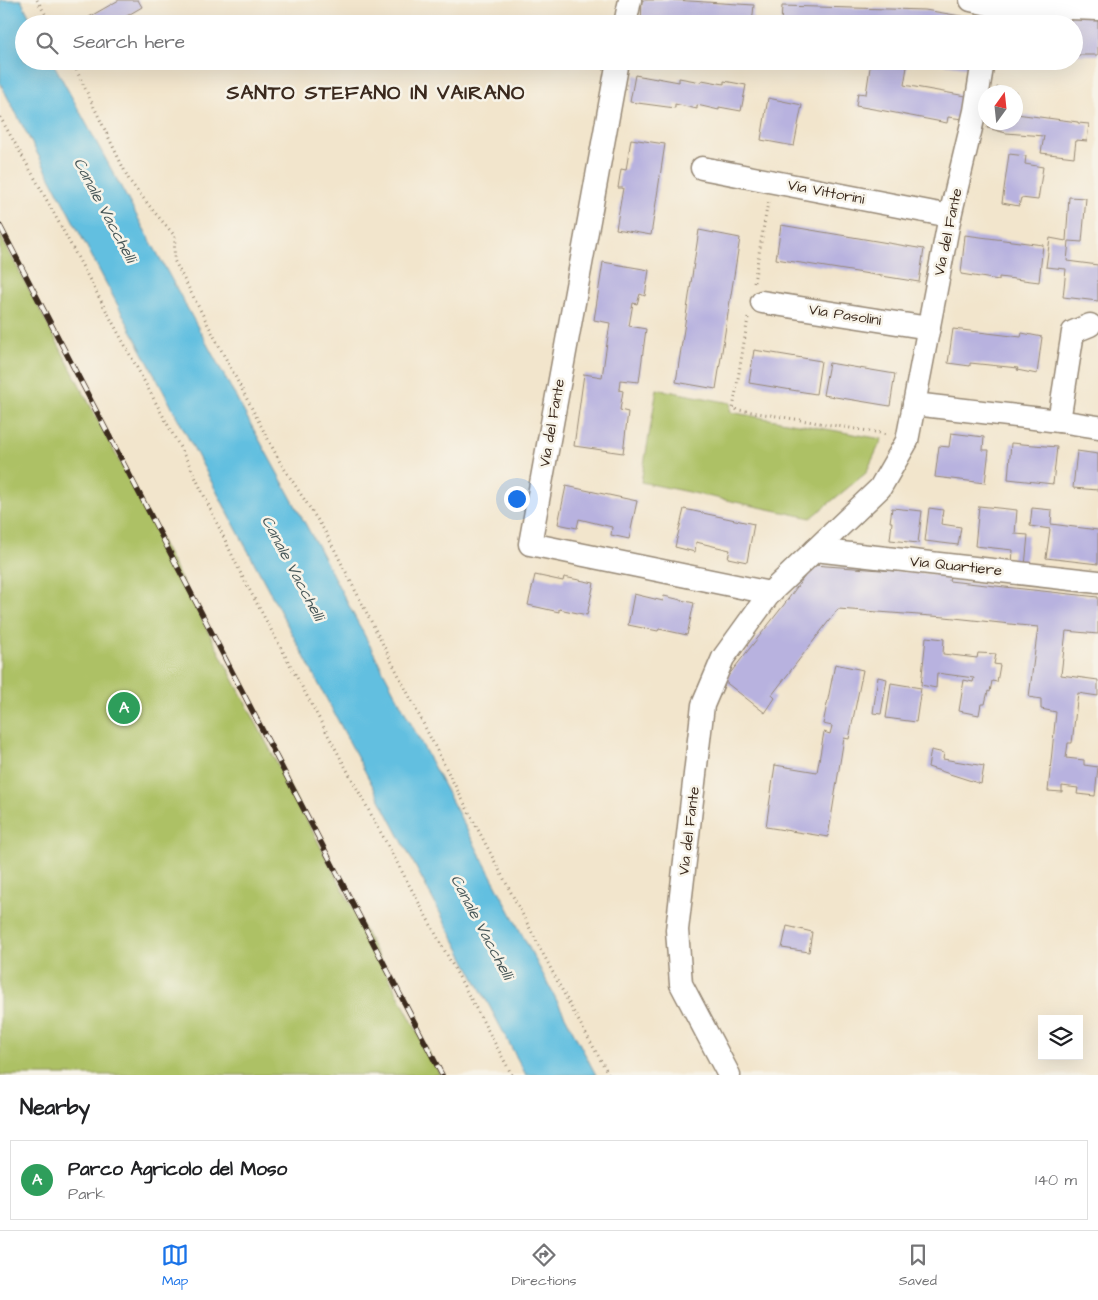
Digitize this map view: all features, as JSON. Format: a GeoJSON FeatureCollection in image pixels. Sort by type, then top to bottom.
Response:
{"type":"FeatureCollection","features":[{"type":"Feature","properties":{"kind":"street"},"geometry":{"type":"LineString","coordinates":[[627,15],[630,0]]}},
{"type":"Feature","properties":{"kind":"street"},"geometry":{"type":"LineString","coordinates":[[971,0],[991,14],[1098,9]]}},
{"type":"Feature","properties":{"kind":"street","name":"Via del Fante"},"geometry":{"type":"LineString","coordinates":[[616,70],[530,544],[770,593]]}},
{"type":"Feature","properties":{"kind":"street","name":"Via del Fante"},"geometry":{"type":"LineString","coordinates":[[729,1075],[680,984],[677,930],[703,705],[723,658],[770,593],[880,488],[908,438],[950,216],[981,70]]}},
{"type":"Feature","properties":{"kind":"street","name":"Via Vittorini"},"geometry":{"type":"LineString","coordinates":[[702,168],[950,216]]}},
{"type":"Feature","properties":{"kind":"street","name":"Via Pasolini"},"geometry":{"type":"LineString","coordinates":[[755,300],[929,328]]}},
{"type":"Feature","properties":{"kind":"street"},"geometry":{"type":"LineString","coordinates":[[1059,421],[1073,332],[1090,325]]}},
{"type":"Feature","properties":{"kind":"street"},"geometry":{"type":"LineString","coordinates":[[914,404],[1098,427]]}},
{"type":"Feature","properties":{"kind":"street","name":"Via Quartiere"},"geometry":{"type":"LineString","coordinates":[[815,550],[1098,582]]}},
{"type":"Feature","properties":{"kind":"path"},"geometry":{"type":"LineString","coordinates":[[37,0],[46,15]]}},
{"type":"Feature","properties":{"kind":"path"},"geometry":{"type":"LineString","coordinates":[[76,70],[129,180],[175,236],[174,260],[280,462],[326,533],[450,776],[608,1075]]}},
{"type":"Feature","properties":{"kind":"path"},"geometry":{"type":"LineString","coordinates":[[0,117],[37,182],[186,460],[242,576],[512,1075]]}},
{"type":"Feature","properties":{"kind":"path"},"geometry":{"type":"LineString","coordinates":[[772,182],[755,300],[733,409],[908,438]]}},
{"type":"Feature","properties":{"kind":"green space"},"geometry":{"type":"Polygon","coordinates":[[[0,235],[57,342],[440,1075],[0,1075],[0,235]]]}},
{"type":"Feature","properties":{"kind":"green space"},"geometry":{"type":"Polygon","coordinates":[[[657,389],[731,403],[730,412],[882,439],[866,473],[811,518],[641,482],[657,389]]]}},
{"type":"Feature","properties":{"kind":"water","name":"Canale Vacchelli"},"geometry":{"type":"Polygon","coordinates":[[[0,0],[21,0],[28,15],[15,15],[15,70],[57,70],[318,547],[596,1075],[526,1075],[0,83],[0,0]]]}},
{"type":"Feature","properties":{"kind":"building"},"geometry":{"type":"Polygon","coordinates":[[[119,0],[138,0],[142,7],[128,15],[93,15],[119,0]]]}},
{"type":"Feature","properties":{"kind":"building"},"geometry":{"type":"Polygon","coordinates":[[[642,0],[754,5],[753,15],[641,15],[642,0]]]}},
{"type":"Feature","properties":{"kind":"building"},"geometry":{"type":"Polygon","coordinates":[[[782,6],[925,10],[955,15],[782,15],[782,6]]]}},
{"type":"Feature","properties":{"kind":"building"},"geometry":{"type":"Polygon","coordinates":[[[1098,13],[1098,55],[1083,55],[1083,15],[1007,15],[1098,13]]]}},
{"type":"Feature","properties":{"kind":"building"},"geometry":{"type":"Polygon","coordinates":[[[870,70],[906,70],[904,85],[966,96],[962,119],[948,117],[947,123],[856,106],[858,93],[866,94],[870,70]]]}},
{"type":"Feature","properties":{"kind":"building"},"geometry":{"type":"Polygon","coordinates":[[[635,75],[679,82],[679,78],[724,84],[724,81],[746,85],[741,111],[719,107],[719,110],[697,105],[697,109],[675,104],[675,108],[630,102],[635,75]]]}},
{"type":"Feature","properties":{"kind":"building"},"geometry":{"type":"Polygon","coordinates":[[[768,98],[802,105],[794,146],[761,140],[768,98]]]}},
{"type":"Feature","properties":{"kind":"building"},"geometry":{"type":"Polygon","coordinates":[[[1023,115],[1089,124],[1087,141],[1076,140],[1074,157],[1041,153],[1044,136],[1006,133],[995,130],[1023,130],[1023,115]]]}},
{"type":"Feature","properties":{"kind":"building"},"geometry":{"type":"Polygon","coordinates":[[[631,139],[665,144],[651,235],[616,229],[623,188],[618,188],[621,169],[626,170],[631,139]]]}},
{"type":"Feature","properties":{"kind":"building"},"geometry":{"type":"Polygon","coordinates":[[[1009,154],[1026,156],[1025,164],[1043,167],[1038,200],[1021,198],[1019,206],[1002,203],[1009,154]]]}},
{"type":"Feature","properties":{"kind":"building"},"geometry":{"type":"Polygon","coordinates":[[[1069,197],[1086,198],[1082,242],[1069,241],[1067,261],[1098,265],[1098,301],[1063,297],[1066,269],[1046,267],[1050,238],[1066,241],[1069,197]]]}},
{"type":"Feature","properties":{"kind":"building"},"geometry":{"type":"Polygon","coordinates":[[[781,225],[924,249],[919,282],[776,259],[781,225]]]}},
{"type":"Feature","properties":{"kind":"building"},"geometry":{"type":"Polygon","coordinates":[[[699,230],[740,238],[716,389],[676,382],[699,230]]]}},
{"type":"Feature","properties":{"kind":"building"},"geometry":{"type":"Polygon","coordinates":[[[965,235],[1043,245],[1039,282],[999,277],[999,280],[961,274],[965,235]]]}},
{"type":"Feature","properties":{"kind":"building"},"geometry":{"type":"Polygon","coordinates":[[[603,262],[649,270],[645,296],[640,294],[637,304],[633,303],[629,326],[646,329],[639,382],[620,380],[619,390],[623,391],[620,410],[628,412],[623,453],[574,446],[584,374],[602,377],[610,323],[594,320],[603,262]]]}},
{"type":"Feature","properties":{"kind":"building"},"geometry":{"type":"Polygon","coordinates":[[[953,329],[1021,337],[1022,333],[1042,337],[1037,374],[1017,370],[1018,368],[970,363],[970,366],[948,363],[953,329]]]}},
{"type":"Feature","properties":{"kind":"building"},"geometry":{"type":"Polygon","coordinates":[[[754,350],[821,361],[816,394],[749,383],[754,350]]]}},
{"type":"Feature","properties":{"kind":"building"},"geometry":{"type":"Polygon","coordinates":[[[829,363],[895,374],[890,406],[823,395],[829,363]]]}},
{"type":"Feature","properties":{"kind":"building"},"geometry":{"type":"Polygon","coordinates":[[[951,433],[984,437],[983,450],[989,450],[985,483],[935,477],[939,446],[949,447],[951,433]]]}},
{"type":"Feature","properties":{"kind":"building"},"geometry":{"type":"Polygon","coordinates":[[[1011,443],[1057,447],[1053,484],[1008,479],[1011,443]]]}},
{"type":"Feature","properties":{"kind":"building"},"geometry":{"type":"Polygon","coordinates":[[[1077,451],[1098,454],[1098,490],[1073,488],[1077,451]]]}},
{"type":"Feature","properties":{"kind":"building"},"geometry":{"type":"Polygon","coordinates":[[[566,486],[637,501],[629,539],[611,535],[612,527],[579,519],[577,528],[558,524],[566,486]]]}},
{"type":"Feature","properties":{"kind":"building"},"geometry":{"type":"Polygon","coordinates":[[[979,506],[1017,510],[1015,534],[1028,535],[1025,566],[1012,564],[1013,550],[975,546],[979,506]]]}},
{"type":"Feature","properties":{"kind":"building"},"geometry":{"type":"Polygon","coordinates":[[[892,508],[922,511],[918,543],[890,540],[892,508]]]}},
{"type":"Feature","properties":{"kind":"building"},"geometry":{"type":"Polygon","coordinates":[[[929,508],[943,510],[941,524],[961,527],[958,545],[925,541],[929,508]]]}},
{"type":"Feature","properties":{"kind":"building"},"geometry":{"type":"Polygon","coordinates":[[[1032,508],[1052,510],[1051,524],[1098,530],[1098,564],[1046,558],[1050,529],[1030,526],[1032,508]]]}},
{"type":"Feature","properties":{"kind":"building"},"geometry":{"type":"Polygon","coordinates":[[[684,509],[754,524],[747,562],[728,558],[730,550],[696,542],[695,552],[675,547],[684,509]]]}},
{"type":"Feature","properties":{"kind":"building"},"geometry":{"type":"Polygon","coordinates":[[[813,565],[936,574],[950,576],[949,581],[1098,597],[1098,634],[1066,631],[1061,675],[1098,680],[1098,696],[1078,693],[1072,743],[1068,743],[1066,758],[1084,760],[1084,765],[1098,767],[1095,796],[1077,794],[1078,788],[1062,786],[1062,792],[1048,791],[1056,712],[1041,709],[1041,699],[1029,697],[1038,627],[945,617],[838,609],[772,695],[775,698],[765,713],[724,681],[813,565]]]}},
{"type":"Feature","properties":{"kind":"building"},"geometry":{"type":"Polygon","coordinates":[[[535,575],[563,581],[564,577],[594,583],[587,615],[559,609],[559,612],[528,605],[535,575]]]}},
{"type":"Feature","properties":{"kind":"building"},"geometry":{"type":"Polygon","coordinates":[[[634,594],[663,601],[664,596],[694,603],[687,635],[628,625],[634,594]]]}},
{"type":"Feature","properties":{"kind":"building"},"geometry":{"type":"Polygon","coordinates":[[[926,637],[944,639],[943,654],[977,658],[978,653],[996,654],[994,664],[1000,665],[997,682],[992,681],[985,704],[981,704],[979,715],[959,711],[964,680],[973,682],[974,678],[937,673],[936,688],[921,685],[926,637]]]}},
{"type":"Feature","properties":{"kind":"building"},"geometry":{"type":"Polygon","coordinates":[[[835,664],[863,670],[849,739],[844,738],[828,837],[766,827],[775,765],[817,772],[824,732],[830,734],[832,726],[823,724],[835,664]]]}},
{"type":"Feature","properties":{"kind":"building"},"geometry":{"type":"Polygon","coordinates":[[[878,677],[887,679],[881,714],[873,713],[878,677]]]}},
{"type":"Feature","properties":{"kind":"building"},"geometry":{"type":"Polygon","coordinates":[[[891,683],[921,688],[916,722],[886,718],[891,683]]]}},
{"type":"Feature","properties":{"kind":"building"},"geometry":{"type":"Polygon","coordinates":[[[931,750],[944,753],[943,759],[984,766],[981,784],[928,767],[931,750]]]}},
{"type":"Feature","properties":{"kind":"building"},"geometry":{"type":"Polygon","coordinates":[[[787,926],[812,932],[809,952],[782,948],[787,926]]]}},
{"type":"Feature","properties":{"kind":"railway"},"geometry":{"type":"LineString","coordinates":[[0,226],[442,1075]]}},
{"type":"Feature","properties":{"kind":"place","name":"Parco Agricolo del Moso"},"geometry":{"type":"Point","coordinates":[124,708]}},
{"type":"Feature","properties":{"kind":"district","name":"SANTO STEFANO IN VAIRANO"},"geometry":{"type":"Point","coordinates":[376,93]}}]}
